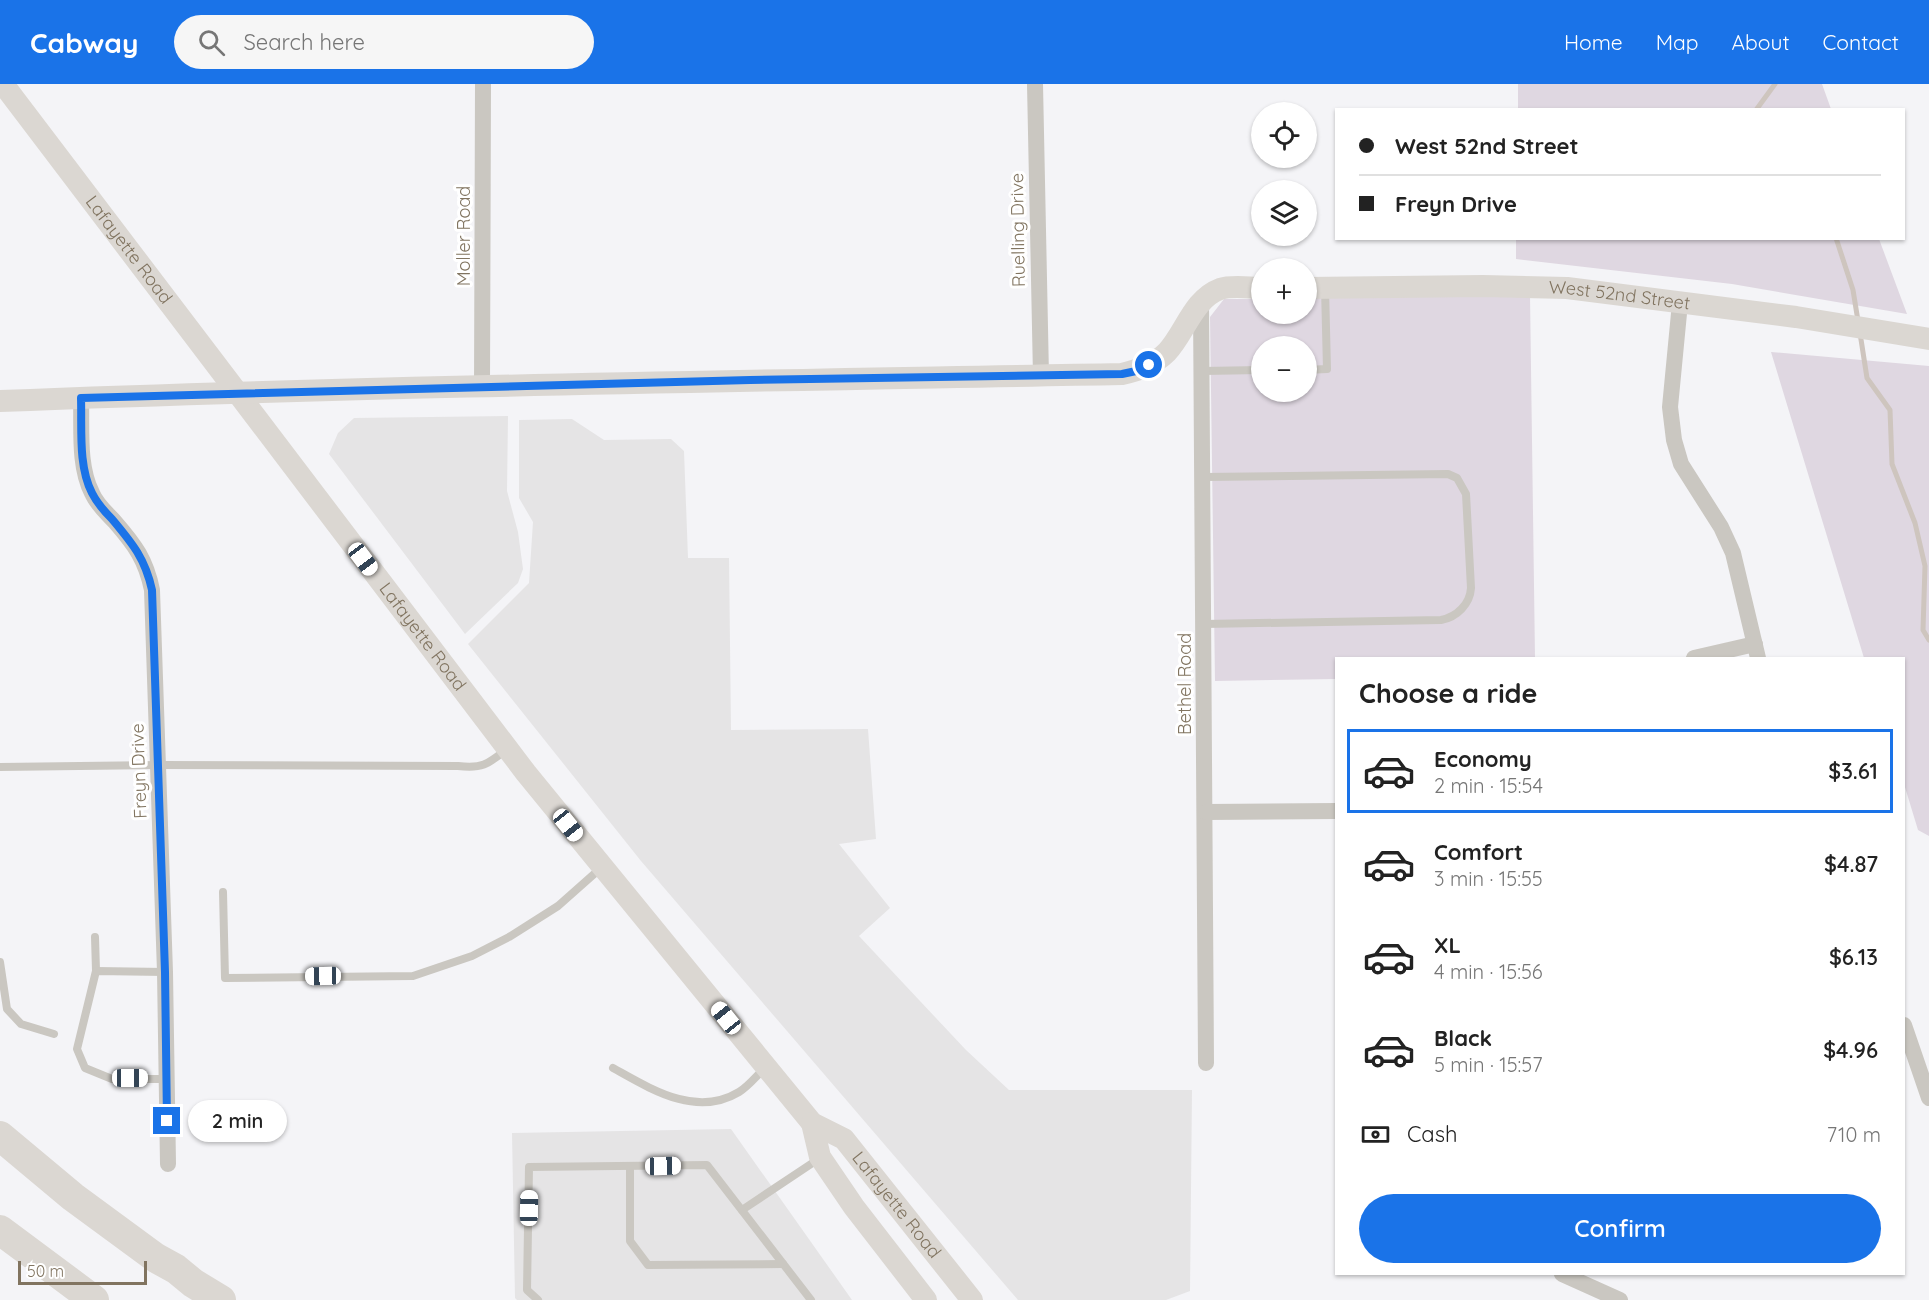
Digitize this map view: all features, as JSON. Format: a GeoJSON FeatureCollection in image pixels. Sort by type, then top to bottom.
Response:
{"type":"FeatureCollection","features":[{"type":"Feature","properties":{"kind":"highway"},"geometry":{"type":"LineString","coordinates":[[0,1136],[73,1197],[156,1258],[239,1300]]}},
{"type":"Feature","properties":{"kind":"highway"},"geometry":{"type":"LineString","coordinates":[[0,1230],[93,1300]]}},
{"type":"Feature","properties":{"kind":"highway"},"geometry":{"type":"LineString","coordinates":[[176,1269],[193,1283],[221,1300]]}},
{"type":"Feature","properties":{"kind":"street","name":"Lafayette Road"},"geometry":{"type":"LineString","coordinates":[[3,84],[508,749],[812,1123],[820,1157],[854,1207],[926,1300]]}},
{"type":"Feature","properties":{"kind":"street","name":"Moller Road"},"geometry":{"type":"LineString","coordinates":[[483,84],[483,388]]}},
{"type":"Feature","properties":{"kind":"street","name":"Ruelling Drive"},"geometry":{"type":"LineString","coordinates":[[1035,84],[1041,376]]}},
{"type":"Feature","properties":{"kind":"street","name":"West 52nd Street"},"geometry":{"type":"LineString","coordinates":[[1317,288],[1532,286],[1567,288],[1796,317],[1929,339]]}},
{"type":"Feature","properties":{"kind":"street"},"geometry":{"type":"LineString","coordinates":[[0,401],[237,392],[1122,374],[1141,370],[1158,360],[1210,295],[1225,288],[1251,288]]}},
{"type":"Feature","properties":{"kind":"street"},"geometry":{"type":"LineString","coordinates":[[1680,303],[1670,407],[1674,440],[1682,464],[1731,546],[1756,651],[1703,657]]}},
{"type":"Feature","properties":{"kind":"street","name":"Bethel Road"},"geometry":{"type":"LineString","coordinates":[[1201,304],[1206,1063]]}},
{"type":"Feature","properties":{"kind":"street","name":"Freyn Drive"},"geometry":{"type":"LineString","coordinates":[[81,398],[83,453],[86,478],[91,492],[142,557],[152,590],[165,972],[168,1164]]}},
{"type":"Feature","properties":{"kind":"street"},"geometry":{"type":"LineString","coordinates":[[1206,812],[1335,811]]}},
{"type":"Feature","properties":{"kind":"street"},"geometry":{"type":"LineString","coordinates":[[1905,1032],[1910,1069],[1929,1098]]}},
{"type":"Feature","properties":{"kind":"street","name":"Lafayette Road"},"geometry":{"type":"LineString","coordinates":[[812,1123],[844,1138],[972,1300]]}},
{"type":"Feature","properties":{"kind":"street"},"geometry":{"type":"LineString","coordinates":[[1564,1275],[1620,1300]]}},
{"type":"Feature","properties":{"kind":"lane"},"geometry":{"type":"LineString","coordinates":[[1317,295],[1327,369],[1317,369]]}},
{"type":"Feature","properties":{"kind":"lane"},"geometry":{"type":"LineString","coordinates":[[1202,371],[1251,370]]}},
{"type":"Feature","properties":{"kind":"lane"},"geometry":{"type":"LineString","coordinates":[[1203,477],[1448,474],[1458,478],[1466,494],[1471,588],[1471,596],[1458,612],[1450,618],[1441,620],[1204,624]]}},
{"type":"Feature","properties":{"kind":"lane"},"geometry":{"type":"LineString","coordinates":[[0,767],[159,765],[458,766],[476,768],[486,765],[508,749]]}},
{"type":"Feature","properties":{"kind":"lane"},"geometry":{"type":"LineString","coordinates":[[223,892],[225,978],[413,976],[472,956],[509,937],[558,906],[603,867]]}},
{"type":"Feature","properties":{"kind":"lane"},"geometry":{"type":"LineString","coordinates":[[95,937],[96,971],[77,1048],[85,1068],[112,1078],[167,1078]]}},
{"type":"Feature","properties":{"kind":"lane"},"geometry":{"type":"LineString","coordinates":[[0,962],[7,1009],[21,1024],[54,1034]]}},
{"type":"Feature","properties":{"kind":"lane"},"geometry":{"type":"LineString","coordinates":[[96,971],[165,972]]}},
{"type":"Feature","properties":{"kind":"lane"},"geometry":{"type":"LineString","coordinates":[[613,1068],[659,1092],[677,1099],[699,1103],[724,1100],[741,1091],[766,1066]]}},
{"type":"Feature","properties":{"kind":"lane"},"geometry":{"type":"LineString","coordinates":[[742,1210],[820,1157]]}},
{"type":"Feature","properties":{"kind":"lane"},"geometry":{"type":"LineString","coordinates":[[538,1300],[527,1290],[529,1167],[707,1165],[811,1300]]}},
{"type":"Feature","properties":{"kind":"lane"},"geometry":{"type":"LineString","coordinates":[[630,1166],[630,1241],[648,1265],[783,1264]]}},
{"type":"Feature","properties":{"kind":"shaded area"},"geometry":{"type":"Polygon","coordinates":[[[1518,84],[1822,84],[1831,108],[1518,108],[1518,84]]]}},
{"type":"Feature","properties":{"kind":"shaded area"},"geometry":{"type":"Polygon","coordinates":[[[1516,240],[1879,240],[1907,314],[1732,284],[1516,259],[1516,240]]]}},
{"type":"Feature","properties":{"kind":"shaded area"},"geometry":{"type":"Polygon","coordinates":[[[1530,295],[1535,657],[1335,657],[1335,679],[1215,681],[1210,317],[1224,299],[1251,299],[1251,324],[1317,324],[1317,298],[1530,295]]]}},
{"type":"Feature","properties":{"kind":"shaded area"},"geometry":{"type":"Polygon","coordinates":[[[1771,352],[1929,366],[1929,836],[1918,830],[1905,787],[1905,657],[1864,657],[1771,352]]]}},
{"type":"Feature","properties":{"kind":"shaded area"},"geometry":{"type":"Polygon","coordinates":[[[508,416],[507,491],[518,532],[523,569],[518,583],[465,634],[329,454],[338,433],[354,418],[508,416]]]}},
{"type":"Feature","properties":{"kind":"shaded area"},"geometry":{"type":"Polygon","coordinates":[[[572,419],[604,440],[671,439],[684,451],[688,558],[729,558],[731,730],[868,729],[876,839],[839,844],[890,908],[859,936],[966,1050],[1009,1090],[1192,1090],[1190,1291],[1166,1300],[1018,1300],[641,861],[468,644],[529,583],[533,522],[519,498],[519,420],[572,419]]]}},
{"type":"Feature","properties":{"kind":"shaded area"},"geometry":{"type":"Polygon","coordinates":[[[731,1129],[852,1300],[517,1300],[515,1298],[512,1133],[731,1129]]]}},
{"type":"Feature","properties":{"kind":"waterway"},"geometry":{"type":"LineString","coordinates":[[1757,108],[1775,84]]}},
{"type":"Feature","properties":{"kind":"waterway"},"geometry":{"type":"LineString","coordinates":[[1837,240],[1853,290],[1858,321]]}},
{"type":"Feature","properties":{"kind":"waterway"},"geometry":{"type":"LineString","coordinates":[[1860,333],[1867,378],[1890,410],[1892,464],[1915,523],[1925,566],[1923,630],[1929,640]]}},
{"type":"Feature","properties":{"kind":"route"},"geometry":{"type":"LineString","coordinates":[[167,1121],[165,972],[152,590],[142,557],[91,492],[86,478],[83,453],[81,398],[237,392],[750,380],[1122,374],[1141,370],[1149,365]]}}]}
